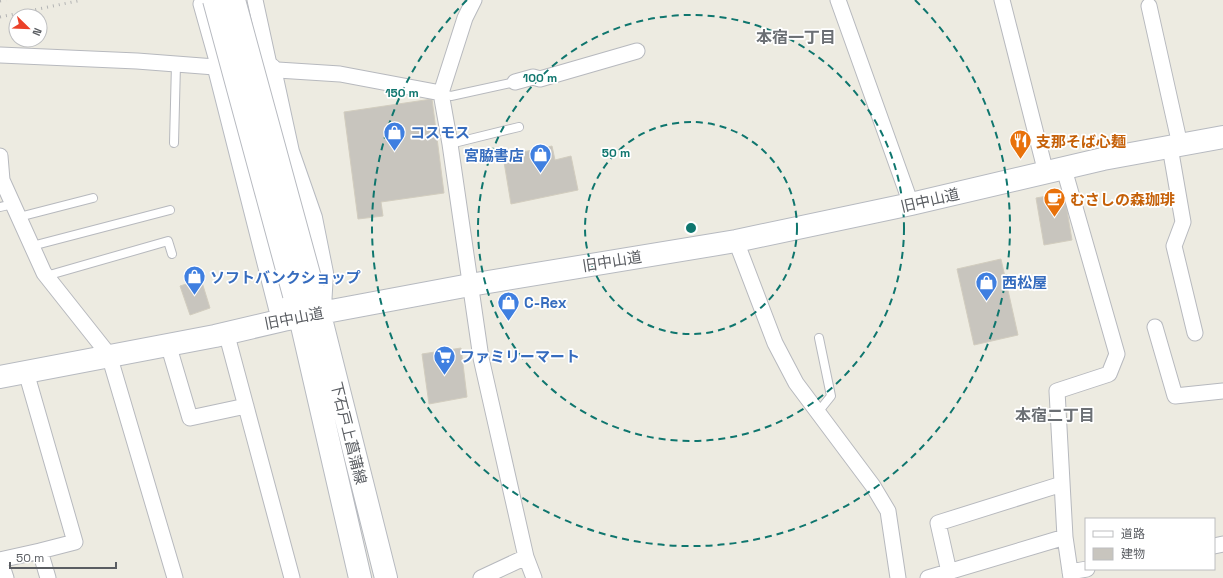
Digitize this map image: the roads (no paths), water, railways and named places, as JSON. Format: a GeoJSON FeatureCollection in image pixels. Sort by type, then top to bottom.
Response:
{"type":"FeatureCollection","features":[{"type":"Feature","properties":{"kind":"main road"},"geometry":{"type":"LineString","coordinates":[[214,0],[303,292]]}},
{"type":"Feature","properties":{"kind":"main road"},"geometry":{"type":"LineString","coordinates":[[234,0],[303,292]]}},
{"type":"Feature","properties":{"kind":"main road"},"geometry":{"type":"LineString","coordinates":[[219,68],[301,317]]}},
{"type":"Feature","properties":{"kind":"main road"},"geometry":{"type":"LineString","coordinates":[[270,69],[288,152],[311,218],[322,273],[301,317]]}},
{"type":"Feature","properties":{"kind":"main road","name":"旧中山道"},"geometry":{"type":"LineString","coordinates":[[0,377],[470,285],[736,242],[1055,171],[1175,146],[1222,140]]}},
{"type":"Feature","properties":{"kind":"main road","name":"下石戸上菖蒲線"},"geometry":{"type":"LineString","coordinates":[[303,292],[301,317],[360,578]]}},
{"type":"Feature","properties":{"kind":"main road","name":"下石戸上菖蒲線"},"geometry":{"type":"LineString","coordinates":[[301,317],[386,578]]}},
{"type":"Feature","properties":{"kind":"street"},"geometry":{"type":"LineString","coordinates":[[219,0],[201,4],[219,68]]}},
{"type":"Feature","properties":{"kind":"street"},"geometry":{"type":"LineString","coordinates":[[254,0],[270,69]]}},
{"type":"Feature","properties":{"kind":"street"},"geometry":{"type":"LineString","coordinates":[[474,0],[465,18],[441,93],[450,144],[481,358],[526,557],[534,578]]}},
{"type":"Feature","properties":{"kind":"street"},"geometry":{"type":"LineString","coordinates":[[838,0],[911,204]]}},
{"type":"Feature","properties":{"kind":"street"},"geometry":{"type":"LineString","coordinates":[[1002,0],[1055,171],[1118,354],[1109,374],[1057,391],[1065,537],[1071,575],[1085,570]]}},
{"type":"Feature","properties":{"kind":"street"},"geometry":{"type":"LineString","coordinates":[[1149,6],[1175,146],[1183,222],[1174,246],[1195,333]]}},
{"type":"Feature","properties":{"kind":"street"},"geometry":{"type":"LineString","coordinates":[[515,82],[533,77],[540,79],[637,51]]}},
{"type":"Feature","properties":{"kind":"street"},"geometry":{"type":"LineString","coordinates":[[0,55],[340,74],[441,93]]}},
{"type":"Feature","properties":{"kind":"street"},"geometry":{"type":"LineString","coordinates":[[0,156],[2,180],[10,209],[32,246],[46,276],[109,355],[175,578]]}},
{"type":"Feature","properties":{"kind":"street"},"geometry":{"type":"LineString","coordinates":[[736,242],[775,343],[796,383],[819,411],[873,486],[888,511],[898,578]]}},
{"type":"Feature","properties":{"kind":"street"},"geometry":{"type":"LineString","coordinates":[[1155,327],[1174,396],[1223,391]]}},
{"type":"Feature","properties":{"kind":"street"},"geometry":{"type":"LineString","coordinates":[[226,332],[292,578]]}},
{"type":"Feature","properties":{"kind":"street"},"geometry":{"type":"LineString","coordinates":[[168,344],[190,418],[246,406]]}},
{"type":"Feature","properties":{"kind":"street"},"geometry":{"type":"LineString","coordinates":[[6,578],[0,560],[75,542],[26,372]]}},
{"type":"Feature","properties":{"kind":"street"},"geometry":{"type":"LineString","coordinates":[[950,572],[938,523],[1062,484]]}},
{"type":"Feature","properties":{"kind":"street"},"geometry":{"type":"LineString","coordinates":[[928,578],[1065,537]]}},
{"type":"Feature","properties":{"kind":"street"},"geometry":{"type":"LineString","coordinates":[[40,551],[48,578]]}},
{"type":"Feature","properties":{"kind":"street"},"geometry":{"type":"LineString","coordinates":[[481,578],[526,557]]}},
{"type":"Feature","properties":{"kind":"lane"},"geometry":{"type":"LineString","coordinates":[[174,143],[176,64]]}},
{"type":"Feature","properties":{"kind":"lane"},"geometry":{"type":"LineString","coordinates":[[441,93],[451,96],[515,82]]}},
{"type":"Feature","properties":{"kind":"lane"},"geometry":{"type":"LineString","coordinates":[[450,144],[519,127]]}},
{"type":"Feature","properties":{"kind":"lane"},"geometry":{"type":"LineString","coordinates":[[10,209],[93,198]]}},
{"type":"Feature","properties":{"kind":"lane"},"geometry":{"type":"LineString","coordinates":[[32,246],[170,210]]}},
{"type":"Feature","properties":{"kind":"lane"},"geometry":{"type":"LineString","coordinates":[[46,276],[168,241],[172,254]]}},
{"type":"Feature","properties":{"kind":"lane"},"geometry":{"type":"LineString","coordinates":[[819,338],[832,396],[819,411]]}},
{"type":"Feature","properties":{"kind":"railway"},"geometry":{"type":"LineString","coordinates":[[0,1],[6,0]]}},
{"type":"Feature","properties":{"kind":"railway"},"geometry":{"type":"LineString","coordinates":[[0,17],[82,0]]}},
{"type":"Feature","properties":{"kind":"place","name":"コスモス"},"geometry":{"type":"Point","coordinates":[394,152]}},
{"type":"Feature","properties":{"kind":"place","name":"支那そば心麺"},"geometry":{"type":"Point","coordinates":[1021,160]}},
{"type":"Feature","properties":{"kind":"place","name":"宮脇書店"},"geometry":{"type":"Point","coordinates":[540,174]}},
{"type":"Feature","properties":{"kind":"place","name":"むさしの森珈琲"},"geometry":{"type":"Point","coordinates":[1054,218]}},
{"type":"Feature","properties":{"kind":"place","name":"ソフトバンクショップ"},"geometry":{"type":"Point","coordinates":[195,296]}},
{"type":"Feature","properties":{"kind":"place","name":"西松屋"},"geometry":{"type":"Point","coordinates":[987,302]}},
{"type":"Feature","properties":{"kind":"place","name":"C-Rex"},"geometry":{"type":"Point","coordinates":[508,322]}},
{"type":"Feature","properties":{"kind":"place","name":"ファミリーマート"},"geometry":{"type":"Point","coordinates":[445,376]}},
{"type":"Feature","properties":{"kind":"district","name":"本宿一丁目"},"geometry":{"type":"Point","coordinates":[796,37]}},
{"type":"Feature","properties":{"kind":"district","name":"本宿二丁目"},"geometry":{"type":"Point","coordinates":[1055,415]}}]}
